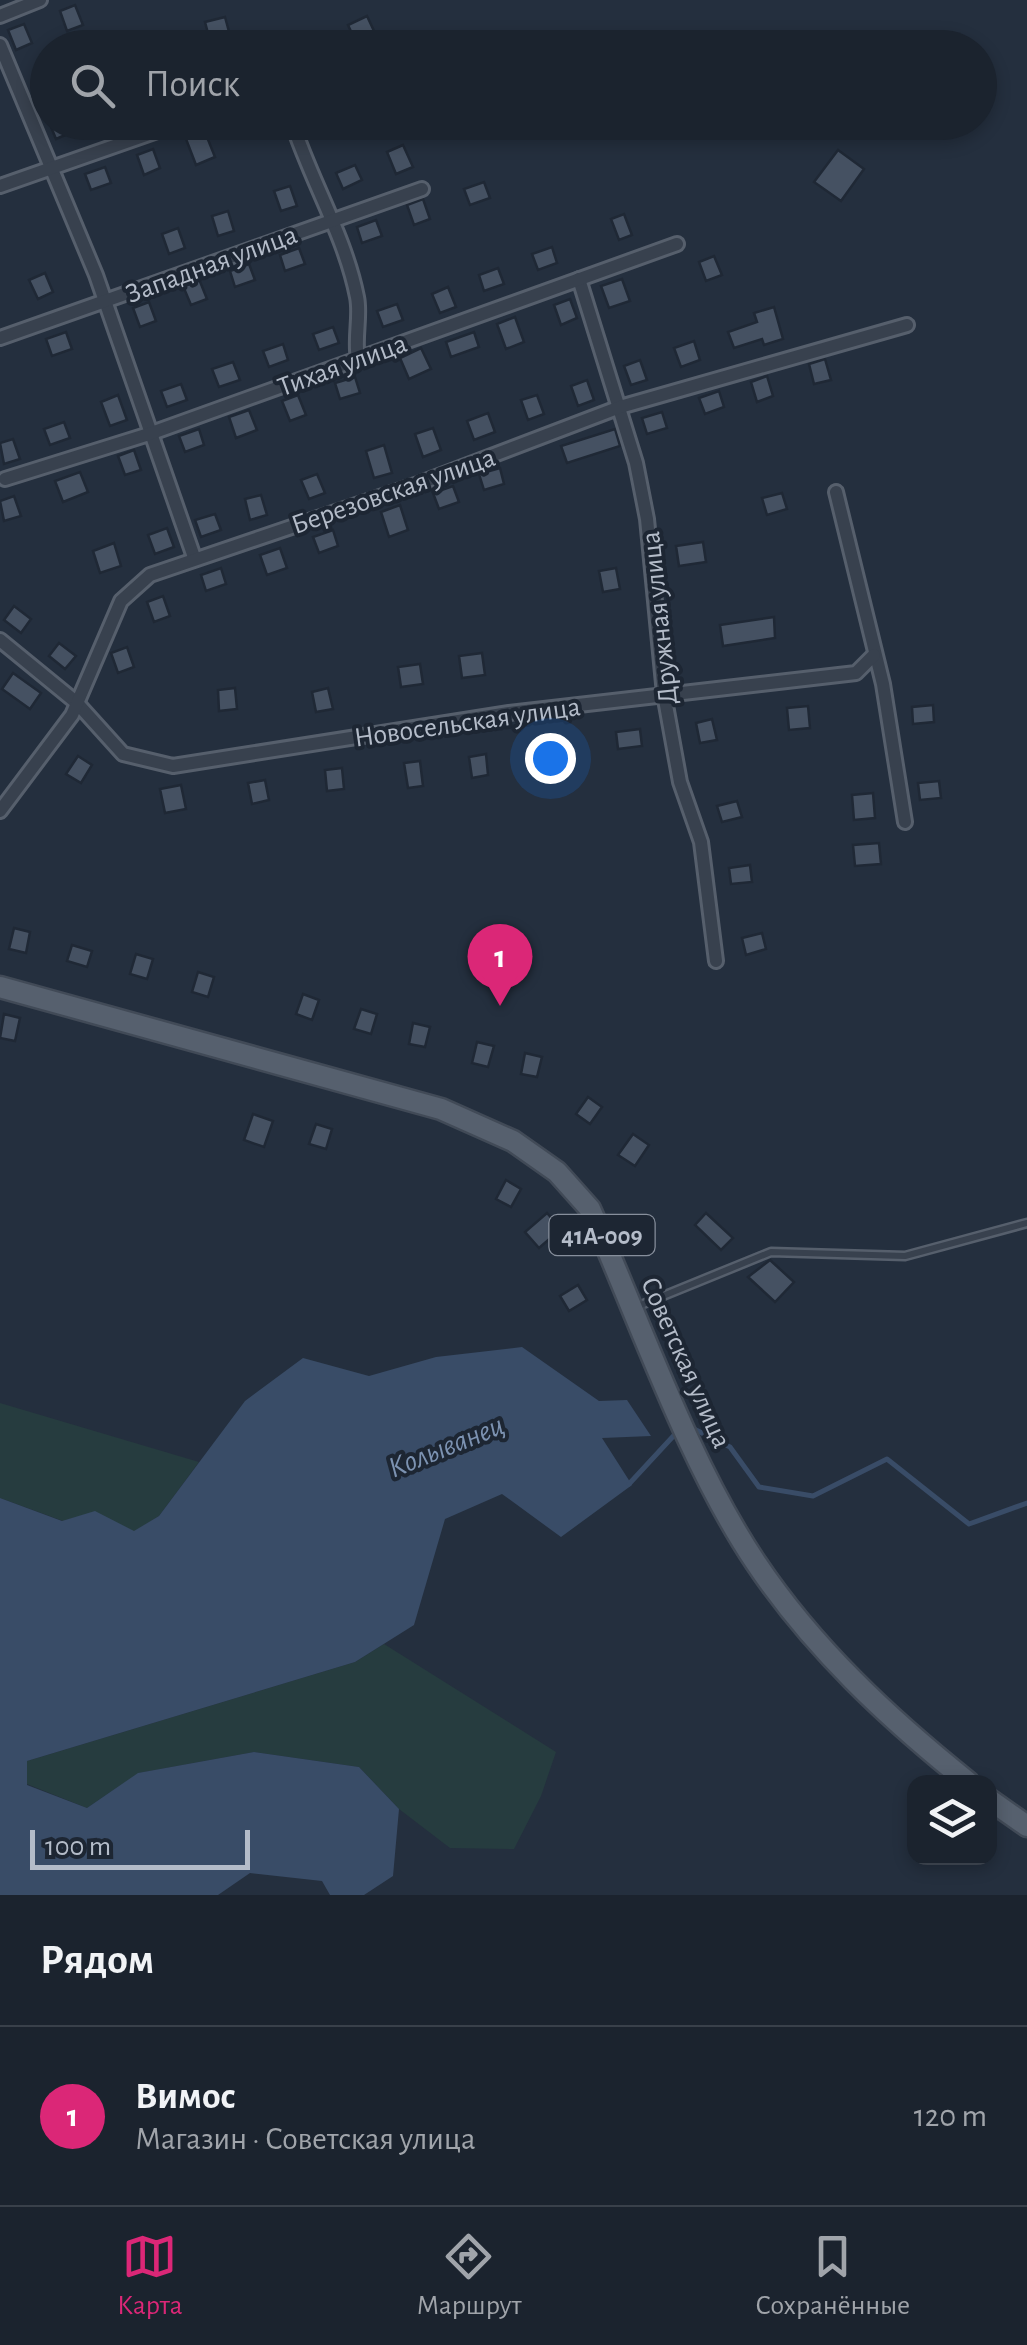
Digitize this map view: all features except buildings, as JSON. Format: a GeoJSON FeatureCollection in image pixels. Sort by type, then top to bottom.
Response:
{"type":"FeatureCollection","features":[{"type":"Feature","properties":{"kind":"main road","name":"Советская улица"},"geometry":{"type":"LineString","coordinates":[[0,987],[441,1109],[514,1140],[558,1172],[590,1209],[712,1487],[756,1563],[841,1671],[960,1775]]}},
{"type":"Feature","properties":{"kind":"main road"},"geometry":{"type":"LineString","coordinates":[[997,1805],[1027,1826]]}},
{"type":"Feature","properties":{"kind":"street"},"geometry":{"type":"LineString","coordinates":[[0,16],[40,0]]}},
{"type":"Feature","properties":{"kind":"street"},"geometry":{"type":"LineString","coordinates":[[0,45],[30,114]]}},
{"type":"Feature","properties":{"kind":"street"},"geometry":{"type":"LineString","coordinates":[[41,140],[105,301],[194,558]]}},
{"type":"Feature","properties":{"kind":"street"},"geometry":{"type":"LineString","coordinates":[[0,186],[131,140]]}},
{"type":"Feature","properties":{"kind":"street"},"geometry":{"type":"LineString","coordinates":[[299,140],[358,299],[358,359]]}},
{"type":"Feature","properties":{"kind":"street","name":"Западная улица"},"geometry":{"type":"LineString","coordinates":[[0,338],[422,188]]}},
{"type":"Feature","properties":{"kind":"street","name":"Тихая улица"},"geometry":{"type":"LineString","coordinates":[[5,479],[149,434],[677,244]]}},
{"type":"Feature","properties":{"kind":"street","name":"Дружная улица"},"geometry":{"type":"LineString","coordinates":[[579,279],[620,406],[648,519],[664,694],[680,782],[701,842],[716,961]]}},
{"type":"Feature","properties":{"kind":"street","name":"Березовская улица"},"geometry":{"type":"LineString","coordinates":[[0,811],[77,703],[121,601],[150,575],[418,484],[620,406],[908,325]]}},
{"type":"Feature","properties":{"kind":"street"},"geometry":{"type":"LineString","coordinates":[[836,492],[874,654],[904,822]]}},
{"type":"Feature","properties":{"kind":"street","name":"Новосельская улица"},"geometry":{"type":"LineString","coordinates":[[0,640],[77,703],[123,754],[173,766],[664,694],[856,673],[874,654]]}},
{"type":"Feature","properties":{"kind":"lane"},"geometry":{"type":"LineString","coordinates":[[634,1308],[771,1252],[905,1256],[1027,1222]]}},
{"type":"Feature","properties":{"kind":"green space"},"geometry":{"type":"Polygon","coordinates":[[[0,1403],[199,1462],[159,1516],[134,1532],[95,1512],[63,1521],[0,1498],[0,1403]]]}},
{"type":"Feature","properties":{"kind":"green space"},"geometry":{"type":"Polygon","coordinates":[[[384,1644],[556,1752],[541,1796],[514,1849],[450,1848],[399,1809],[359,1767],[254,1752],[139,1773],[87,1808],[27,1784],[27,1761],[355,1662],[384,1644]]]}},
{"type":"Feature","properties":{"kind":"water"},"geometry":{"type":"Polygon","coordinates":[[[522,1347],[599,1401],[627,1400],[651,1436],[602,1438],[632,1485],[561,1537],[502,1494],[445,1519],[414,1625],[355,1662],[27,1761],[27,1785],[87,1808],[138,1773],[254,1752],[359,1767],[399,1809],[393,1876],[364,1895],[330,1895],[322,1881],[250,1873],[218,1895],[0,1895],[0,1498],[62,1521],[95,1511],[134,1531],[159,1516],[245,1401],[303,1358],[369,1376],[436,1357],[522,1347]]]}},
{"type":"Feature","properties":{"kind":"waterway","name":"Колыванец"},"geometry":{"type":"LineString","coordinates":[[690,1427],[730,1447],[759,1487],[813,1496],[887,1459],[969,1524],[1027,1503]]}},
{"type":"Feature","properties":{"kind":"waterway","name":"Колыванец"},"geometry":{"type":"LineString","coordinates":[[629,1484],[678,1431]]}},
{"type":"Feature","properties":{"kind":"place","name":"Вимос"},"geometry":{"type":"Point","coordinates":[500,1006]}}]}
